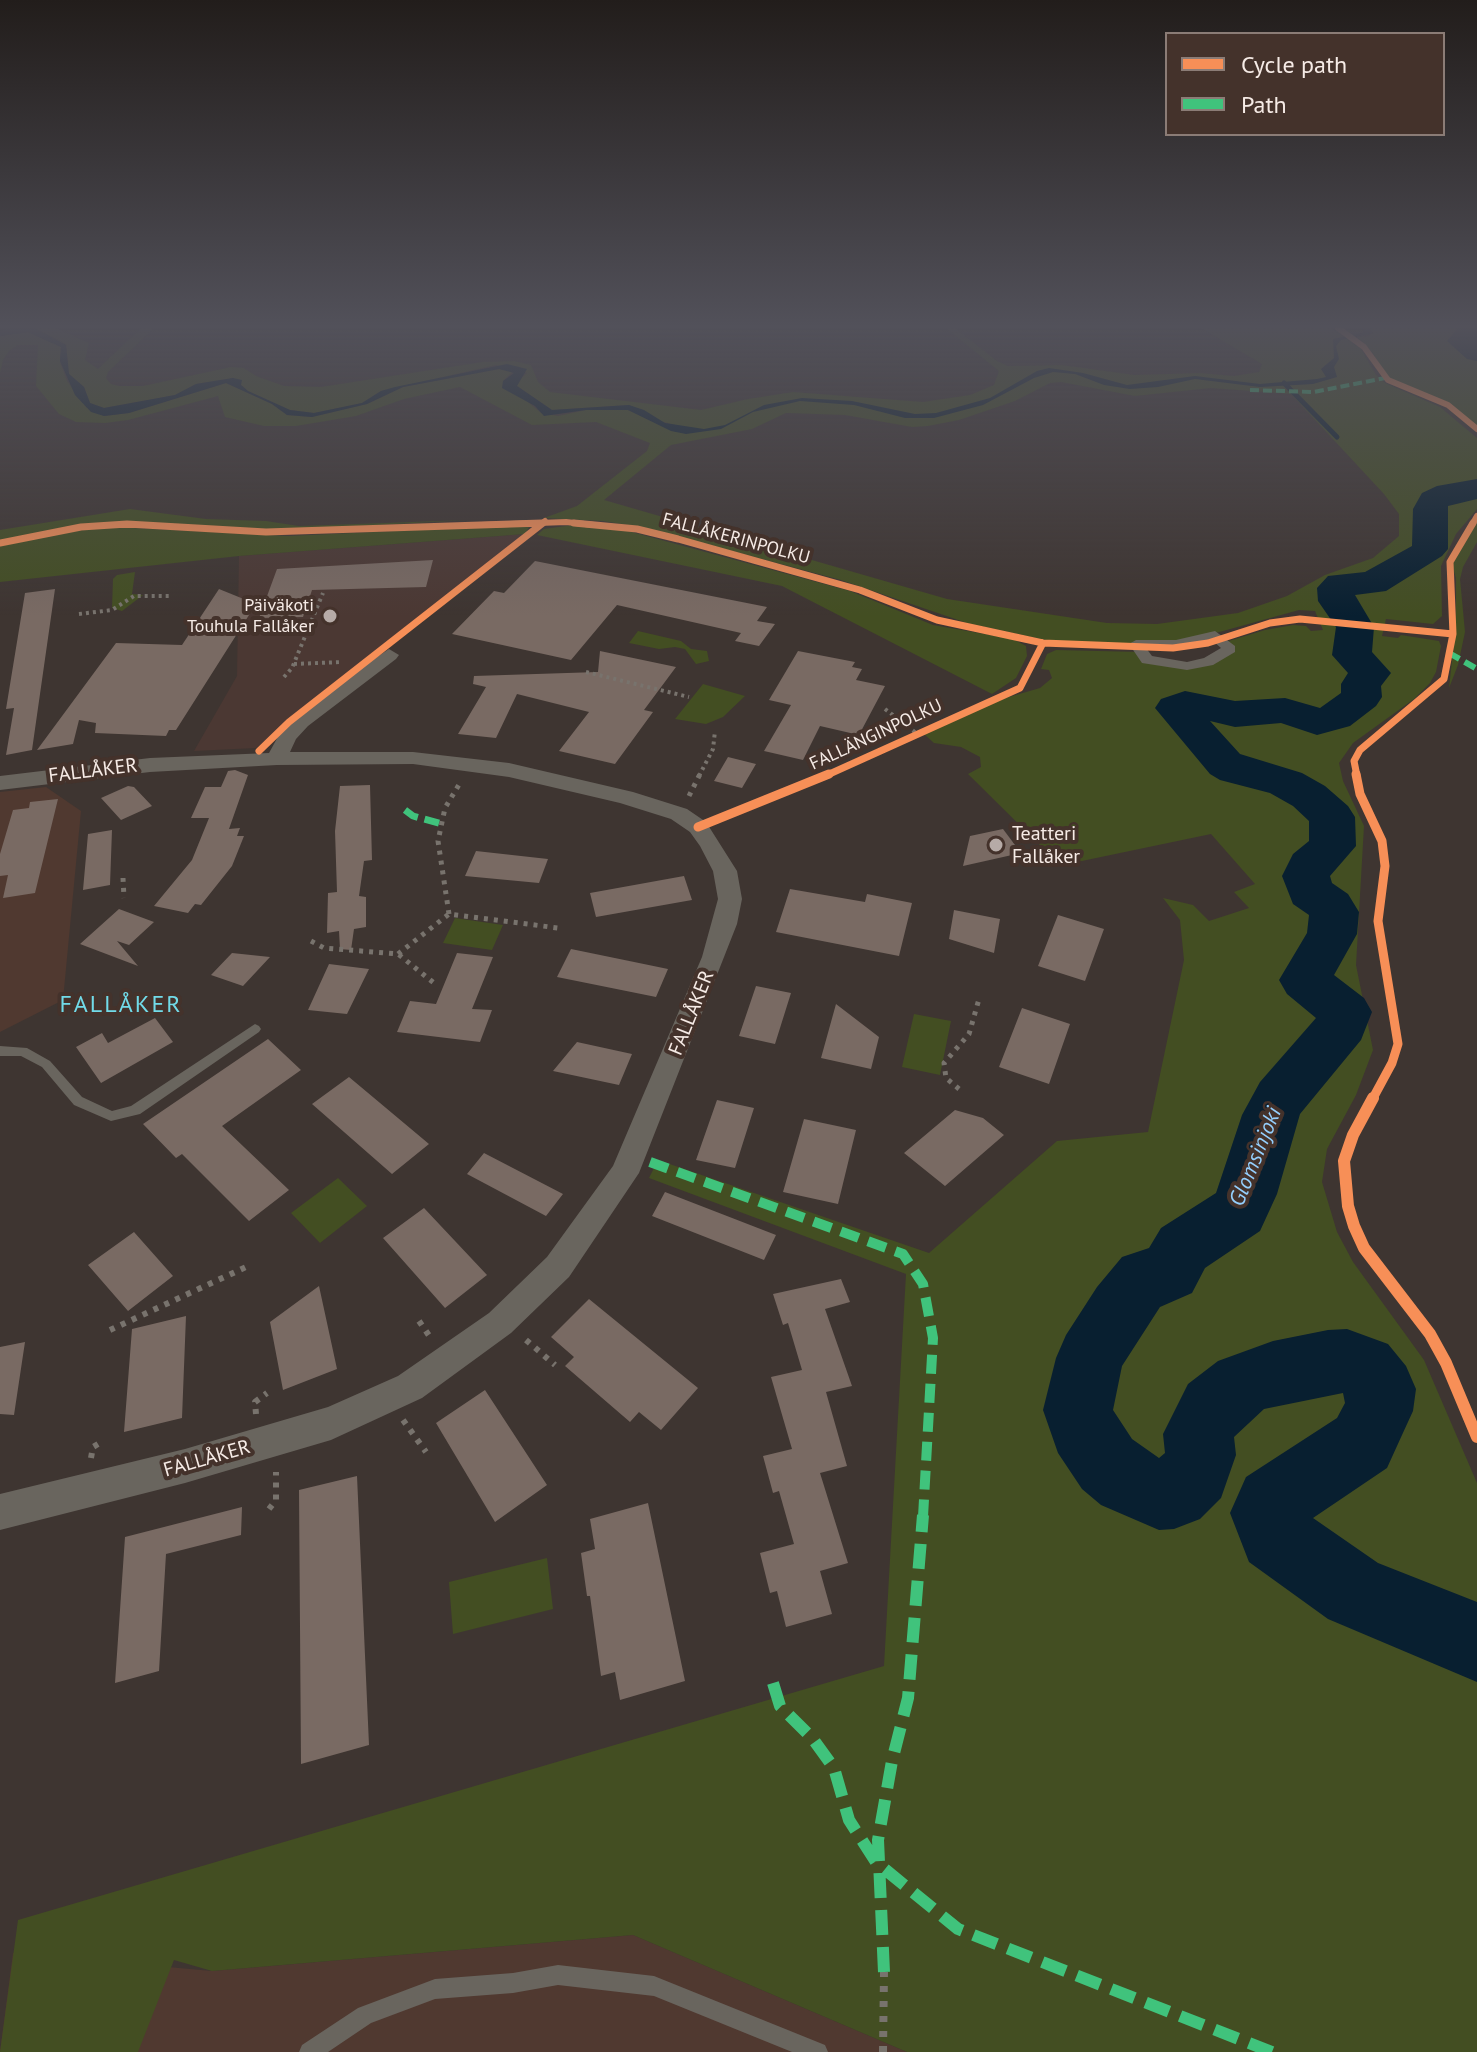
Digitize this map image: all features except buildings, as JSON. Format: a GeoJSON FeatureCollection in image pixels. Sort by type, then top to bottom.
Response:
{"type":"FeatureCollection","features":[{"type":"Feature","properties":{"kind":"street"},"geometry":{"type":"LineString","coordinates":[[1215,635],[1218,639],[1230,649],[1208,662],[1187,666],[1168,666],[1147,660],[1136,644],[1176,644],[1215,635]]}},
{"type":"Feature","properties":{"kind":"street"},"geometry":{"type":"LineString","coordinates":[[277,759],[287,737],[301,722],[380,658]]}},
{"type":"Feature","properties":{"kind":"street","name":"FALLÅKER"},"geometry":{"type":"LineString","coordinates":[[0,783],[150,765],[277,759],[413,758],[509,770],[625,797],[679,814],[698,827],[710,843],[725,871],[730,899],[725,924],[625,1173],[558,1267],[500,1323],[410,1387],[331,1423],[185,1466],[0,1512]]}},
{"type":"Feature","properties":{"kind":"lane"},"geometry":{"type":"LineString","coordinates":[[0,1051],[23,1051],[46,1064],[78,1101],[111,1116],[135,1110],[255,1029]]}},
{"type":"Feature","properties":{"kind":"lane"},"geometry":{"type":"LineString","coordinates":[[309,2052],[365,2015],[435,1989],[513,1983],[558,1975],[654,1986],[818,2052]]}},
{"type":"Feature","properties":{"kind":"path"},"geometry":{"type":"LineString","coordinates":[[284,677],[294,664],[323,593]]}},
{"type":"Feature","properties":{"kind":"path"},"geometry":{"type":"LineString","coordinates":[[79,614],[112,610],[134,596],[171,596]]}},
{"type":"Feature","properties":{"kind":"path"},"geometry":{"type":"LineString","coordinates":[[294,664],[380,658]]}},
{"type":"Feature","properties":{"kind":"path"},"geometry":{"type":"LineString","coordinates":[[586,672],[689,697]]}},
{"type":"Feature","properties":{"kind":"path"},"geometry":{"type":"LineString","coordinates":[[885,709],[916,733]]}},
{"type":"Feature","properties":{"kind":"path"},"geometry":{"type":"LineString","coordinates":[[683,806],[709,759],[715,731]]}},
{"type":"Feature","properties":{"kind":"path"},"geometry":{"type":"LineString","coordinates":[[449,914],[438,841],[445,808],[471,765]]}},
{"type":"Feature","properties":{"kind":"path"},"geometry":{"type":"LineString","coordinates":[[123,878],[124,898]]}},
{"type":"Feature","properties":{"kind":"path"},"geometry":{"type":"LineString","coordinates":[[398,954],[449,914],[558,928]]}},
{"type":"Feature","properties":{"kind":"path"},"geometry":{"type":"LineString","coordinates":[[311,941],[324,948],[398,954],[434,983]]}},
{"type":"Feature","properties":{"kind":"path"},"geometry":{"type":"LineString","coordinates":[[959,1089],[946,1078],[944,1063],[969,1034],[979,999]]}},
{"type":"Feature","properties":{"kind":"path"},"geometry":{"type":"LineString","coordinates":[[110,1330],[246,1267]]}},
{"type":"Feature","properties":{"kind":"path"},"geometry":{"type":"LineString","coordinates":[[516,1332],[555,1365]]}},
{"type":"Feature","properties":{"kind":"path"},"geometry":{"type":"LineString","coordinates":[[398,1414],[426,1452]]}},
{"type":"Feature","properties":{"kind":"path"},"geometry":{"type":"LineString","coordinates":[[269,1509],[276,1500],[276,1466]]}},
{"type":"Feature","properties":{"kind":"path"},"geometry":{"type":"LineString","coordinates":[[883,2052],[884,1972]]}},
{"type":"Feature","properties":{"kind":"shaded area","name":"Päiväkoti Touhula Fallåker"},"geometry":{"type":"Polygon","coordinates":[[[525,534],[256,748],[194,751],[237,676],[239,556],[525,534]]]}},
{"type":"Feature","properties":{"kind":"shaded area"},"geometry":{"type":"Polygon","coordinates":[[[46,787],[81,811],[63,1000],[0,1032],[0,792],[46,787]]]}},
{"type":"Feature","properties":{"kind":"shaded area"},"geometry":{"type":"Polygon","coordinates":[[[633,1935],[907,2052],[0,2052],[13,1953],[212,1971],[633,1935]]]}},
{"type":"Feature","properties":{"kind":"green space"},"geometry":{"type":"Polygon","coordinates":[[[254,424],[309,424],[296,426],[254,424]]]}},
{"type":"Feature","properties":{"kind":"green space"},"geometry":{"type":"Polygon","coordinates":[[[601,424],[658,424],[676,432],[690,429],[670,424],[763,424],[752,429],[671,445],[604,500],[947,599],[1107,623],[1157,624],[1238,613],[1287,596],[1325,575],[1373,558],[1399,536],[1399,514],[1319,424],[1460,424],[1477,438],[1477,509],[1456,534],[1441,566],[1442,616],[1433,624],[1386,619],[1382,636],[1398,638],[1401,635],[1439,641],[1441,646],[1436,672],[1414,699],[1353,743],[1339,763],[1343,781],[1364,826],[1356,965],[1373,1050],[1356,1095],[1327,1149],[1322,1182],[1337,1232],[1353,1262],[1424,1360],[1477,1483],[1477,2052],[907,2052],[633,1935],[212,1971],[174,1960],[138,2052],[0,2052],[18,1920],[884,1666],[906,1274],[649,1178],[658,1160],[929,1253],[1057,1141],[1148,1132],[1184,960],[1180,920],[1163,898],[1193,905],[1209,921],[1249,908],[1234,892],[1255,884],[1211,834],[1077,862],[1053,858],[968,774],[981,767],[980,757],[961,747],[934,743],[924,734],[1002,699],[1040,688],[1052,678],[1049,670],[1041,669],[1047,654],[1056,650],[1141,652],[1147,660],[1187,666],[1230,650],[1222,643],[1265,630],[1293,625],[1306,626],[1311,631],[1323,630],[1315,611],[1299,610],[1176,644],[1050,641],[967,623],[841,580],[646,528],[603,521],[544,518],[577,506],[647,451],[650,443],[601,424]]]}},
{"type":"Feature","properties":{"kind":"green space"},"geometry":{"type":"Polygon","coordinates":[[[894,424],[940,424],[928,426],[894,424]]]}},
{"type":"Feature","properties":{"kind":"green space"},"geometry":{"type":"Polygon","coordinates":[[[130,509],[299,526],[469,520],[284,530],[104,523],[0,541],[0,530],[130,509]]]}},
{"type":"Feature","properties":{"kind":"green space"},"geometry":{"type":"Polygon","coordinates":[[[1477,521],[1477,542],[1460,579],[1465,632],[1449,688],[1456,624],[1456,578],[1452,565],[1477,521]]]}},
{"type":"Feature","properties":{"kind":"green space"},"geometry":{"type":"Polygon","coordinates":[[[573,525],[628,531],[850,591],[933,625],[1013,639],[1026,646],[1027,656],[1016,678],[992,694],[782,586],[537,535],[544,529],[573,525]]]}},
{"type":"Feature","properties":{"kind":"green space"},"geometry":{"type":"Polygon","coordinates":[[[529,527],[525,534],[239,556],[0,582],[0,545],[93,528],[288,536],[529,527]]]}},
{"type":"Feature","properties":{"kind":"green space"},"geometry":{"type":"Polygon","coordinates":[[[135,572],[132,594],[143,595],[122,611],[112,608],[113,579],[117,575],[135,572]]]}},
{"type":"Feature","properties":{"kind":"green space"},"geometry":{"type":"Polygon","coordinates":[[[638,631],[681,641],[691,649],[707,651],[709,661],[696,664],[685,649],[659,649],[629,643],[638,631]]]}},
{"type":"Feature","properties":{"kind":"green space"},"geometry":{"type":"Polygon","coordinates":[[[703,684],[745,696],[723,717],[706,724],[675,719],[703,684]]]}},
{"type":"Feature","properties":{"kind":"green space"},"geometry":{"type":"Polygon","coordinates":[[[455,918],[503,925],[492,950],[443,943],[455,918]]]}},
{"type":"Feature","properties":{"kind":"green space"},"geometry":{"type":"Polygon","coordinates":[[[914,1014],[951,1021],[940,1075],[902,1067],[914,1014]]]}},
{"type":"Feature","properties":{"kind":"green space"},"geometry":{"type":"Polygon","coordinates":[[[338,1178],[367,1206],[320,1243],[291,1213],[338,1178]]]}},
{"type":"Feature","properties":{"kind":"green space"},"geometry":{"type":"Polygon","coordinates":[[[547,1558],[553,1609],[453,1634],[449,1582],[547,1558]]]}},
{"type":"Feature","properties":{"kind":"water"},"geometry":{"type":"Polygon","coordinates":[[[656,424],[704,429],[731,424],[721,429],[686,434],[656,424]]]}},
{"type":"Feature","properties":{"kind":"waterway"},"geometry":{"type":"LineString","coordinates":[[1324,424],[1337,437]]}},
{"type":"Feature","properties":{"kind":"waterway","name":"Glomsinjoki"},"geometry":{"type":"LineString","coordinates":[[1477,489],[1449,493],[1434,500],[1430,509],[1430,549],[1424,554],[1373,583],[1341,584],[1335,588],[1337,601],[1355,627],[1352,655],[1371,673],[1361,684],[1361,697],[1335,717],[1317,722],[1285,710],[1235,714],[1185,703],[1176,708],[1225,764],[1236,770],[1286,783],[1309,796],[1332,817],[1333,846],[1310,865],[1306,876],[1310,892],[1331,906],[1334,912],[1332,934],[1305,980],[1345,1012],[1342,1025],[1280,1098],[1271,1115],[1247,1194],[1238,1212],[1183,1248],[1169,1273],[1160,1278],[1145,1277],[1137,1286],[1090,1358],[1078,1410],[1083,1429],[1107,1464],[1126,1480],[1159,1494],[1174,1493],[1196,1473],[1201,1455],[1198,1434],[1212,1408],[1242,1384],[1273,1373],[1328,1362],[1347,1361],[1364,1367],[1382,1389],[1378,1411],[1362,1443],[1272,1503],[1267,1513],[1275,1536],[1355,1592],[1434,1622],[1477,1643]]}},
{"type":"Feature","properties":{"kind":"marked path"},"geometry":{"type":"LineString","coordinates":[[1449,653],[1477,669]]}},
{"type":"Feature","properties":{"kind":"marked path"},"geometry":{"type":"LineString","coordinates":[[405,810],[413,816],[442,824]]}},
{"type":"Feature","properties":{"kind":"marked path"},"geometry":{"type":"LineString","coordinates":[[650,1162],[903,1254],[923,1284],[933,1338],[920,1570],[908,1698],[892,1761],[878,1840],[884,1972]]}},
{"type":"Feature","properties":{"kind":"marked path"},"geometry":{"type":"LineString","coordinates":[[773,1683],[780,1706],[813,1739],[834,1768],[849,1820],[876,1862],[958,1929],[1272,2052]]}},
{"type":"Feature","properties":{"kind":"cycle path"},"geometry":{"type":"LineString","coordinates":[[1471,424],[1477,429]]}},
{"type":"Feature","properties":{"kind":"cycle path"},"geometry":{"type":"LineString","coordinates":[[1477,516],[1450,562],[1453,634],[1444,679],[1360,750],[1354,761],[1360,794],[1382,841],[1385,866],[1378,921],[1398,1044],[1392,1063],[1353,1135],[1344,1161],[1348,1206],[1364,1248],[1430,1334],[1446,1363],[1477,1437]]}},
{"type":"Feature","properties":{"kind":"cycle path"},"geometry":{"type":"LineString","coordinates":[[259,751],[289,722],[545,521]]}},
{"type":"Feature","properties":{"kind":"cycle path","name":"FALLÅKERINPOLKU"},"geometry":{"type":"LineString","coordinates":[[0,543],[81,527],[127,524],[266,532],[566,522],[637,529],[678,539],[860,590],[937,620],[1043,643],[1173,648],[1208,643],[1270,623],[1300,619],[1453,634]]}},
{"type":"Feature","properties":{"kind":"cycle path","name":"FALLÄNGINPOLKU"},"geometry":{"type":"LineString","coordinates":[[698,827],[788,793],[1020,688],[1043,643]]}},
{"type":"Feature","properties":{"kind":"place","name":"Päiväkoti Touhula Fallåker"},"geometry":{"type":"Point","coordinates":[330,616]}},
{"type":"Feature","properties":{"kind":"place","name":"Teatteri Fallåker"},"geometry":{"type":"Point","coordinates":[996,845]}},
{"type":"Feature","properties":{"kind":"district","name":"FALLÅKER"},"geometry":{"type":"Point","coordinates":[121,1005]}}]}
